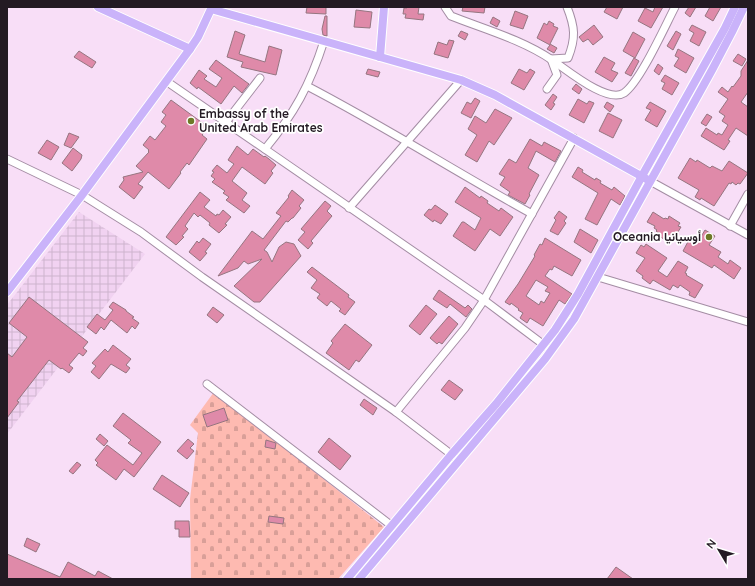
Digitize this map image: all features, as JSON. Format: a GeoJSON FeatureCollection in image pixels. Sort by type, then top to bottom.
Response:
{"type":"FeatureCollection","features":[{"type":"Feature","properties":{"kind":"main road"},"geometry":{"type":"LineString","coordinates":[[98,7],[190,49]]}},
{"type":"Feature","properties":{"kind":"main road"},"geometry":{"type":"LineString","coordinates":[[380,58],[384,7]]}},
{"type":"Feature","properties":{"kind":"main road"},"geometry":{"type":"LineString","coordinates":[[359,579],[459,460],[499,407],[574,319],[682,122],[729,30],[734,7]]}},
{"type":"Feature","properties":{"kind":"main road"},"geometry":{"type":"LineString","coordinates":[[548,348],[674,118],[744,7]]}},
{"type":"Feature","properties":{"kind":"main road"},"geometry":{"type":"LineString","coordinates":[[7,292],[82,195],[190,49],[198,37],[211,8],[380,58],[440,72],[461,80],[495,94],[650,181]]}},
{"type":"Feature","properties":{"kind":"main road"},"geometry":{"type":"LineString","coordinates":[[674,118],[682,122]]}},
{"type":"Feature","properties":{"kind":"main road"},"geometry":{"type":"LineString","coordinates":[[347,579],[451,455],[499,407]]}},
{"type":"Feature","properties":{"kind":"street"},"geometry":{"type":"LineString","coordinates":[[445,7],[451,16],[515,40],[552,59],[570,74],[603,92],[613,95],[623,94],[638,76],[675,7]]}},
{"type":"Feature","properties":{"kind":"street"},"geometry":{"type":"LineString","coordinates":[[552,59],[568,58],[574,43],[574,25],[567,7]]}},
{"type":"Feature","properties":{"kind":"street"},"geometry":{"type":"LineString","coordinates":[[266,150],[296,109],[308,86],[324,41]]}},
{"type":"Feature","properties":{"kind":"street"},"geometry":{"type":"LineString","coordinates":[[546,89],[557,75],[552,59]]}},
{"type":"Feature","properties":{"kind":"street"},"geometry":{"type":"LineString","coordinates":[[226,122],[260,78]]}},
{"type":"Feature","properties":{"kind":"street"},"geometry":{"type":"LineString","coordinates":[[349,208],[461,80]]}},
{"type":"Feature","properties":{"kind":"street"},"geometry":{"type":"LineString","coordinates":[[166,81],[484,300],[548,348]]}},
{"type":"Feature","properties":{"kind":"street"},"geometry":{"type":"LineString","coordinates":[[308,86],[359,113],[532,214]]}},
{"type":"Feature","properties":{"kind":"street"},"geometry":{"type":"LineString","coordinates":[[396,412],[465,328],[484,300],[574,138]]}},
{"type":"Feature","properties":{"kind":"street"},"geometry":{"type":"LineString","coordinates":[[7,160],[82,195],[141,232],[202,277],[396,412],[459,460]]}},
{"type":"Feature","properties":{"kind":"street"},"geometry":{"type":"LineString","coordinates":[[650,181],[748,235]]}},
{"type":"Feature","properties":{"kind":"street"},"geometry":{"type":"LineString","coordinates":[[730,226],[748,194]]}},
{"type":"Feature","properties":{"kind":"street"},"geometry":{"type":"LineString","coordinates":[[598,277],[748,322]]}},
{"type":"Feature","properties":{"kind":"street"},"geometry":{"type":"LineString","coordinates":[[207,384],[392,526]]}},
{"type":"Feature","properties":{"kind":"shaded area"},"geometry":{"type":"Polygon","coordinates":[[[79,212],[145,254],[7,434],[7,305],[79,212]]]}},
{"type":"Feature","properties":{"kind":"green space"},"geometry":{"type":"Polygon","coordinates":[[[214,392],[384,527],[338,579],[191,579],[190,499],[198,433],[190,425],[214,392]]]}},
{"type":"Feature","properties":{"kind":"building"},"geometry":{"type":"Polygon","coordinates":[[[307,7],[326,7],[326,14],[306,13],[307,7]]]}},
{"type":"Feature","properties":{"kind":"building"},"geometry":{"type":"Polygon","coordinates":[[[419,7],[418,14],[424,14],[423,20],[405,18],[406,14],[403,14],[404,8],[419,7]]]}},
{"type":"Feature","properties":{"kind":"building"},"geometry":{"type":"Polygon","coordinates":[[[463,7],[485,7],[484,13],[462,11],[463,7]]]}},
{"type":"Feature","properties":{"kind":"building"},"geometry":{"type":"Polygon","coordinates":[[[607,7],[623,7],[617,19],[604,12],[607,7]]]}},
{"type":"Feature","properties":{"kind":"building"},"geometry":{"type":"Polygon","coordinates":[[[655,7],[663,7],[651,28],[638,21],[645,8],[653,12],[655,7]]]}},
{"type":"Feature","properties":{"kind":"building"},"geometry":{"type":"Polygon","coordinates":[[[689,7],[696,7],[690,17],[685,13],[689,7]]]}},
{"type":"Feature","properties":{"kind":"building"},"geometry":{"type":"Polygon","coordinates":[[[710,7],[721,7],[713,21],[705,16],[710,7]]]}},
{"type":"Feature","properties":{"kind":"building"},"geometry":{"type":"Polygon","coordinates":[[[356,10],[372,12],[370,28],[354,27],[356,10]]]}},
{"type":"Feature","properties":{"kind":"building"},"geometry":{"type":"Polygon","coordinates":[[[515,11],[528,16],[523,29],[510,25],[515,11]]]}},
{"type":"Feature","properties":{"kind":"building"},"geometry":{"type":"Polygon","coordinates":[[[325,16],[327,16],[327,36],[323,35],[322,29],[325,16]]]}},
{"type":"Feature","properties":{"kind":"building"},"geometry":{"type":"Polygon","coordinates":[[[493,17],[500,21],[497,27],[490,23],[493,17]]]}},
{"type":"Feature","properties":{"kind":"building"},"geometry":{"type":"Polygon","coordinates":[[[549,21],[554,24],[553,26],[558,28],[550,44],[557,48],[554,53],[547,49],[550,45],[537,38],[544,23],[547,25],[549,21]]]}},
{"type":"Feature","properties":{"kind":"building"},"geometry":{"type":"Polygon","coordinates":[[[594,25],[603,37],[593,45],[588,39],[583,42],[579,37],[594,25]]]}},
{"type":"Feature","properties":{"kind":"building"},"geometry":{"type":"Polygon","coordinates":[[[692,25],[706,32],[699,46],[690,41],[694,33],[689,30],[692,25]]]}},
{"type":"Feature","properties":{"kind":"building"},"geometry":{"type":"Polygon","coordinates":[[[235,31],[245,35],[239,54],[265,62],[269,46],[282,50],[276,75],[241,67],[243,62],[227,57],[235,31]]]}},
{"type":"Feature","properties":{"kind":"building"},"geometry":{"type":"Polygon","coordinates":[[[461,31],[468,34],[465,40],[458,36],[461,31]]]}},
{"type":"Feature","properties":{"kind":"building"},"geometry":{"type":"Polygon","coordinates":[[[676,31],[681,34],[673,50],[667,46],[676,31]]]}},
{"type":"Feature","properties":{"kind":"building"},"geometry":{"type":"Polygon","coordinates":[[[633,32],[645,39],[635,58],[623,51],[633,32]]]}},
{"type":"Feature","properties":{"kind":"building"},"geometry":{"type":"Polygon","coordinates":[[[449,40],[454,41],[448,58],[434,54],[438,42],[447,45],[449,40]]]}},
{"type":"Feature","properties":{"kind":"building"},"geometry":{"type":"Polygon","coordinates":[[[678,49],[694,58],[686,73],[674,66],[679,58],[675,56],[678,49]]]}},
{"type":"Feature","properties":{"kind":"building"},"geometry":{"type":"Polygon","coordinates":[[[79,51],[96,62],[92,68],[74,57],[79,51]]]}},
{"type":"Feature","properties":{"kind":"building"},"geometry":{"type":"Polygon","coordinates":[[[738,54],[746,59],[742,66],[733,61],[738,54]]]}},
{"type":"Feature","properties":{"kind":"building"},"geometry":{"type":"Polygon","coordinates":[[[604,57],[615,63],[611,70],[618,73],[612,82],[595,72],[604,57]]]}},
{"type":"Feature","properties":{"kind":"building"},"geometry":{"type":"Polygon","coordinates":[[[634,58],[639,61],[631,76],[625,73],[634,58]]]}},
{"type":"Feature","properties":{"kind":"building"},"geometry":{"type":"Polygon","coordinates":[[[216,60],[249,84],[242,93],[234,86],[221,104],[190,83],[199,70],[207,76],[204,79],[216,87],[222,78],[209,69],[216,60]]]}},
{"type":"Feature","properties":{"kind":"building"},"geometry":{"type":"Polygon","coordinates":[[[748,60],[748,92],[741,102],[748,107],[748,136],[736,128],[728,140],[730,141],[724,150],[701,136],[706,128],[717,135],[718,133],[722,135],[728,125],[722,121],[725,116],[719,112],[728,99],[718,92],[722,87],[728,92],[732,86],[733,87],[741,76],[741,71],[748,60]]]}},
{"type":"Feature","properties":{"kind":"building"},"geometry":{"type":"Polygon","coordinates":[[[658,64],[663,68],[659,75],[654,71],[658,64]]]}},
{"type":"Feature","properties":{"kind":"building"},"geometry":{"type":"Polygon","coordinates":[[[368,69],[380,72],[378,77],[366,74],[368,69]]]}},
{"type":"Feature","properties":{"kind":"building"},"geometry":{"type":"Polygon","coordinates":[[[519,69],[527,73],[530,69],[535,72],[524,90],[511,83],[519,69]]]}},
{"type":"Feature","properties":{"kind":"building"},"geometry":{"type":"Polygon","coordinates":[[[665,75],[679,83],[672,95],[662,89],[665,83],[661,81],[665,75]]]}},
{"type":"Feature","properties":{"kind":"building"},"geometry":{"type":"Polygon","coordinates":[[[576,84],[582,89],[579,94],[572,89],[576,84]]]}},
{"type":"Feature","properties":{"kind":"building"},"geometry":{"type":"Polygon","coordinates":[[[553,94],[557,97],[551,110],[545,105],[553,94]]]}},
{"type":"Feature","properties":{"kind":"building"},"geometry":{"type":"Polygon","coordinates":[[[475,98],[480,101],[471,118],[461,113],[467,102],[471,104],[475,98]]]}},
{"type":"Feature","properties":{"kind":"building"},"geometry":{"type":"Polygon","coordinates":[[[578,99],[587,104],[589,101],[594,103],[584,123],[569,115],[578,99]]]}},
{"type":"Feature","properties":{"kind":"building"},"geometry":{"type":"Polygon","coordinates":[[[171,100],[208,127],[202,135],[207,139],[189,165],[187,163],[180,172],[181,173],[169,189],[148,172],[138,184],[143,187],[134,199],[119,187],[124,180],[123,177],[143,172],[136,166],[149,152],[149,150],[143,145],[150,136],[155,140],[166,126],[161,122],[166,115],[162,112],[171,100]]]}},
{"type":"Feature","properties":{"kind":"building"},"geometry":{"type":"Polygon","coordinates":[[[607,102],[614,106],[610,112],[604,107],[607,102]]]}},
{"type":"Feature","properties":{"kind":"building"},"geometry":{"type":"Polygon","coordinates":[[[650,102],[666,111],[657,127],[645,120],[651,110],[646,108],[650,102]]]}},
{"type":"Feature","properties":{"kind":"building"},"geometry":{"type":"Polygon","coordinates":[[[495,109],[512,118],[494,145],[489,141],[477,162],[465,155],[477,135],[468,129],[475,116],[486,123],[495,109]]]}},
{"type":"Feature","properties":{"kind":"building"},"geometry":{"type":"Polygon","coordinates":[[[608,113],[622,120],[613,138],[599,131],[608,113]]]}},
{"type":"Feature","properties":{"kind":"building"},"geometry":{"type":"Polygon","coordinates":[[[707,114],[712,117],[706,126],[701,123],[707,114]]]}},
{"type":"Feature","properties":{"kind":"building"},"geometry":{"type":"Polygon","coordinates":[[[69,133],[79,137],[71,148],[64,145],[69,133]]]}},
{"type":"Feature","properties":{"kind":"building"},"geometry":{"type":"Polygon","coordinates":[[[530,139],[542,146],[544,142],[561,151],[555,162],[536,151],[528,168],[539,175],[525,204],[508,195],[510,192],[500,185],[505,177],[499,174],[509,159],[516,163],[530,139]]]}},
{"type":"Feature","properties":{"kind":"building"},"geometry":{"type":"Polygon","coordinates":[[[47,140],[59,147],[51,160],[38,153],[47,140]]]}},
{"type":"Feature","properties":{"kind":"building"},"geometry":{"type":"Polygon","coordinates":[[[237,146],[248,155],[253,149],[276,165],[271,171],[273,173],[265,184],[242,167],[232,181],[247,193],[242,200],[250,206],[244,213],[226,200],[229,197],[223,193],[225,191],[212,182],[215,179],[211,176],[214,172],[212,171],[217,165],[227,173],[234,164],[228,160],[237,146]]]}},
{"type":"Feature","properties":{"kind":"building"},"geometry":{"type":"Polygon","coordinates":[[[73,148],[82,155],[81,159],[72,171],[62,163],[73,148]]]}},
{"type":"Feature","properties":{"kind":"building"},"geometry":{"type":"Polygon","coordinates":[[[690,158],[696,162],[697,160],[710,168],[712,166],[722,171],[729,161],[748,173],[740,184],[738,183],[736,185],[732,182],[731,184],[729,183],[714,206],[701,198],[700,200],[695,197],[699,190],[678,178],[690,158]]]}},
{"type":"Feature","properties":{"kind":"building"},"geometry":{"type":"Polygon","coordinates":[[[578,167],[583,170],[582,172],[595,180],[596,178],[601,181],[600,183],[612,190],[614,187],[625,196],[620,205],[611,199],[597,225],[585,219],[598,193],[572,177],[578,167]]]}},
{"type":"Feature","properties":{"kind":"building"},"geometry":{"type":"Polygon","coordinates":[[[465,187],[480,198],[481,196],[488,201],[487,203],[499,211],[501,208],[513,217],[500,236],[490,229],[475,251],[453,236],[462,222],[475,230],[481,218],[455,202],[465,187]]]}},
{"type":"Feature","properties":{"kind":"building"},"geometry":{"type":"Polygon","coordinates":[[[292,190],[304,200],[299,206],[301,208],[293,218],[288,222],[286,221],[264,250],[267,252],[272,262],[279,247],[286,242],[294,244],[301,256],[260,302],[254,302],[234,286],[262,259],[248,264],[244,261],[238,268],[218,276],[252,231],[263,239],[281,216],[276,213],[289,197],[288,196],[292,190]]]}},
{"type":"Feature","properties":{"kind":"building"},"geometry":{"type":"Polygon","coordinates":[[[200,192],[210,200],[204,207],[216,216],[223,210],[231,217],[225,224],[227,225],[219,233],[200,215],[198,217],[194,213],[185,226],[188,229],[182,236],[184,237],[176,245],[166,237],[200,192]]]}},
{"type":"Feature","properties":{"kind":"building"},"geometry":{"type":"Polygon","coordinates":[[[325,201],[331,206],[327,211],[332,216],[311,241],[313,243],[308,249],[298,240],[305,232],[301,229],[325,201]]]}},
{"type":"Feature","properties":{"kind":"building"},"geometry":{"type":"Polygon","coordinates":[[[435,205],[448,214],[441,224],[434,220],[433,222],[424,215],[435,205]]]}},
{"type":"Feature","properties":{"kind":"building"},"geometry":{"type":"Polygon","coordinates":[[[559,211],[567,217],[564,221],[566,223],[558,235],[550,231],[556,220],[554,218],[559,211]]]}},
{"type":"Feature","properties":{"kind":"building"},"geometry":{"type":"Polygon","coordinates":[[[653,212],[664,219],[668,219],[669,216],[680,223],[678,226],[681,227],[673,240],[669,238],[667,241],[659,236],[660,234],[654,228],[655,226],[647,222],[653,212]]]}},
{"type":"Feature","properties":{"kind":"building"},"geometry":{"type":"Polygon","coordinates":[[[580,229],[598,240],[591,253],[574,242],[580,229]]]}},
{"type":"Feature","properties":{"kind":"building"},"geometry":{"type":"Polygon","coordinates":[[[705,230],[715,236],[709,245],[721,252],[718,257],[728,264],[730,260],[741,268],[734,279],[714,265],[712,268],[683,251],[691,236],[699,240],[705,230]]]}},
{"type":"Feature","properties":{"kind":"building"},"geometry":{"type":"Polygon","coordinates":[[[203,238],[211,244],[205,252],[207,253],[200,261],[189,252],[197,241],[199,243],[203,238]]]}},
{"type":"Feature","properties":{"kind":"building"},"geometry":{"type":"Polygon","coordinates":[[[545,238],[581,260],[572,276],[554,266],[545,276],[572,294],[565,304],[559,300],[543,326],[530,318],[527,323],[520,318],[523,313],[518,310],[519,309],[511,303],[510,305],[505,302],[535,256],[534,255],[540,244],[542,245],[545,238]],[[536,280],[526,296],[539,305],[541,301],[544,303],[550,293],[545,291],[548,287],[536,280]]]}},
{"type":"Feature","properties":{"kind":"building"},"geometry":{"type":"Polygon","coordinates":[[[646,244],[667,258],[658,271],[667,277],[678,261],[688,267],[685,273],[687,274],[686,275],[703,285],[695,298],[689,295],[690,292],[680,285],[678,288],[673,285],[670,290],[653,280],[650,284],[642,278],[643,276],[636,271],[645,258],[636,253],[641,245],[644,247],[646,244]]]}},
{"type":"Feature","properties":{"kind":"building"},"geometry":{"type":"Polygon","coordinates":[[[312,267],[349,295],[348,297],[355,302],[345,315],[339,311],[341,309],[331,301],[327,306],[317,298],[320,294],[311,288],[317,280],[307,272],[312,267]]]}},
{"type":"Feature","properties":{"kind":"building"},"geometry":{"type":"Polygon","coordinates":[[[439,290],[465,308],[468,305],[472,309],[466,317],[450,304],[447,308],[433,299],[439,290]]]}},
{"type":"Feature","properties":{"kind":"building"},"geometry":{"type":"Polygon","coordinates":[[[29,297],[88,342],[83,348],[87,351],[83,356],[79,353],[69,365],[73,368],[69,373],[49,360],[17,401],[19,402],[7,418],[7,353],[12,357],[27,337],[9,323],[29,297]]]}},
{"type":"Feature","properties":{"kind":"building"},"geometry":{"type":"Polygon","coordinates":[[[113,302],[126,310],[134,317],[132,318],[139,323],[135,329],[132,326],[127,333],[111,320],[104,330],[101,327],[96,334],[87,327],[97,314],[105,320],[113,310],[109,307],[113,302]]]}},
{"type":"Feature","properties":{"kind":"building"},"geometry":{"type":"Polygon","coordinates":[[[426,305],[437,314],[420,335],[409,326],[426,305]]]}},
{"type":"Feature","properties":{"kind":"building"},"geometry":{"type":"Polygon","coordinates":[[[213,307],[224,315],[217,323],[207,315],[213,307]]]}},
{"type":"Feature","properties":{"kind":"building"},"geometry":{"type":"Polygon","coordinates":[[[449,316],[458,324],[442,344],[439,342],[437,344],[430,338],[449,316]]]}},
{"type":"Feature","properties":{"kind":"building"},"geometry":{"type":"Polygon","coordinates":[[[345,324],[372,345],[359,362],[356,360],[349,370],[326,353],[333,343],[331,341],[345,324]]]}},
{"type":"Feature","properties":{"kind":"building"},"geometry":{"type":"Polygon","coordinates":[[[113,345],[131,359],[126,365],[130,368],[126,373],[111,364],[99,379],[91,372],[96,366],[92,363],[105,349],[108,352],[113,345]]]}},
{"type":"Feature","properties":{"kind":"building"},"geometry":{"type":"Polygon","coordinates":[[[449,380],[463,390],[455,400],[441,390],[449,380]]]}},
{"type":"Feature","properties":{"kind":"building"},"geometry":{"type":"Polygon","coordinates":[[[364,399],[377,408],[373,415],[360,405],[364,399]]]}},
{"type":"Feature","properties":{"kind":"building"},"geometry":{"type":"Polygon","coordinates":[[[224,408],[228,420],[207,427],[203,415],[224,408]]]}},
{"type":"Feature","properties":{"kind":"building"},"geometry":{"type":"Polygon","coordinates":[[[123,413],[161,442],[134,477],[124,469],[116,480],[96,465],[98,463],[95,460],[107,445],[133,465],[142,453],[128,443],[131,440],[113,426],[123,413]]]}},
{"type":"Feature","properties":{"kind":"building"},"geometry":{"type":"Polygon","coordinates":[[[100,434],[108,441],[104,446],[96,439],[100,434]]]}},
{"type":"Feature","properties":{"kind":"building"},"geometry":{"type":"Polygon","coordinates":[[[329,438],[351,456],[340,470],[318,452],[329,438]]]}},
{"type":"Feature","properties":{"kind":"building"},"geometry":{"type":"Polygon","coordinates":[[[188,439],[194,444],[190,448],[194,451],[187,459],[177,451],[188,439]]]}},
{"type":"Feature","properties":{"kind":"building"},"geometry":{"type":"Polygon","coordinates":[[[266,440],[276,443],[275,449],[265,447],[266,440]]]}},
{"type":"Feature","properties":{"kind":"building"},"geometry":{"type":"Polygon","coordinates":[[[77,462],[81,465],[73,474],[69,471],[77,462]]]}},
{"type":"Feature","properties":{"kind":"building"},"geometry":{"type":"Polygon","coordinates":[[[162,475],[189,493],[180,507],[153,489],[162,475]]]}},
{"type":"Feature","properties":{"kind":"building"},"geometry":{"type":"Polygon","coordinates":[[[269,516],[284,518],[283,524],[268,522],[269,516]]]}},
{"type":"Feature","properties":{"kind":"building"},"geometry":{"type":"Polygon","coordinates":[[[175,521],[189,521],[190,537],[179,537],[179,529],[175,529],[175,521]]]}},
{"type":"Feature","properties":{"kind":"building"},"geometry":{"type":"Polygon","coordinates":[[[27,538],[40,544],[36,552],[24,546],[27,538]]]}},
{"type":"Feature","properties":{"kind":"building"},"geometry":{"type":"Polygon","coordinates":[[[7,554],[60,577],[68,562],[95,576],[98,571],[113,579],[7,579],[7,554]]]}},
{"type":"Feature","properties":{"kind":"building"},"geometry":{"type":"Polygon","coordinates":[[[616,567],[633,579],[607,579],[616,567]]]}},
{"type":"Feature","properties":{"kind":"place","name":"Embassy of the United Arab Emirates"},"geometry":{"type":"Point","coordinates":[191,121]}},
{"type":"Feature","properties":{"kind":"place","name":"Oceania أوسيانيا"},"geometry":{"type":"Point","coordinates":[709,237]}}]}
